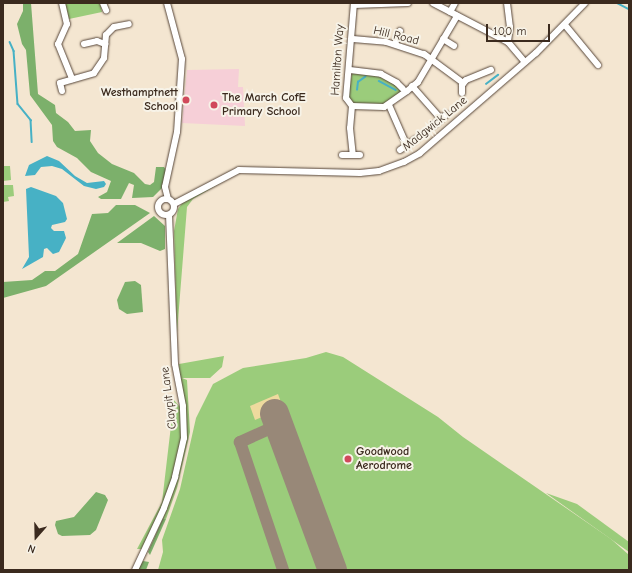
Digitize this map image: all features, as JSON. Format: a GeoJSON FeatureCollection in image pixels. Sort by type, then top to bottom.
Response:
{"type":"FeatureCollection","features":[{"type":"Feature","properties":{"kind":"street"},"geometry":{"type":"LineString","coordinates":[[62,3],[67,24],[58,44],[72,79]]}},
{"type":"Feature","properties":{"kind":"street"},"geometry":{"type":"LineString","coordinates":[[103,3],[106,10]]}},
{"type":"Feature","properties":{"kind":"street"},"geometry":{"type":"LineString","coordinates":[[167,3],[182,59],[177,132],[165,187],[168,198],[174,204],[174,211],[169,215],[160,213],[158,206],[161,200],[168,198]]}},
{"type":"Feature","properties":{"kind":"street"},"geometry":{"type":"LineString","coordinates":[[354,4],[408,3]]}},
{"type":"Feature","properties":{"kind":"street"},"geometry":{"type":"LineString","coordinates":[[433,3],[508,42],[525,62]]}},
{"type":"Feature","properties":{"kind":"street"},"geometry":{"type":"LineString","coordinates":[[450,12],[455,3]]}},
{"type":"Feature","properties":{"kind":"street"},"geometry":{"type":"LineString","coordinates":[[507,3],[510,27],[508,42]]}},
{"type":"Feature","properties":{"kind":"street","name":"Madgwick Lane"},"geometry":{"type":"LineString","coordinates":[[174,204],[239,170],[360,173],[379,171],[404,162],[420,153],[525,62],[585,3]]}},
{"type":"Feature","properties":{"kind":"street","name":"Hamilton Way"},"geometry":{"type":"LineString","coordinates":[[354,4],[353,39],[346,98],[352,106],[377,108],[389,105]]}},
{"type":"Feature","properties":{"kind":"street"},"geometry":{"type":"LineString","coordinates":[[407,146],[389,105],[412,86],[431,61],[457,16]]}},
{"type":"Feature","properties":{"kind":"street"},"geometry":{"type":"LineString","coordinates":[[62,91],[60,83],[94,72],[104,58],[105,44],[110,30],[129,24]]}},
{"type":"Feature","properties":{"kind":"street"},"geometry":{"type":"LineString","coordinates":[[565,24],[598,65]]}},
{"type":"Feature","properties":{"kind":"street"},"geometry":{"type":"LineString","coordinates":[[395,44],[400,31]]}},
{"type":"Feature","properties":{"kind":"street","name":"Hill Road"},"geometry":{"type":"LineString","coordinates":[[353,39],[395,44],[424,54],[431,61],[463,83]]}},
{"type":"Feature","properties":{"kind":"street"},"geometry":{"type":"LineString","coordinates":[[443,39],[454,46]]}},
{"type":"Feature","properties":{"kind":"street"},"geometry":{"type":"LineString","coordinates":[[84,44],[97,41],[105,44]]}},
{"type":"Feature","properties":{"kind":"street"},"geometry":{"type":"LineString","coordinates":[[350,70],[381,74],[393,80],[402,89]]}},
{"type":"Feature","properties":{"kind":"street"},"geometry":{"type":"LineString","coordinates":[[462,93],[463,83],[491,70]]}},
{"type":"Feature","properties":{"kind":"street"},"geometry":{"type":"LineString","coordinates":[[412,86],[441,119]]}},
{"type":"Feature","properties":{"kind":"street"},"geometry":{"type":"LineString","coordinates":[[352,106],[350,126],[353,155]]}},
{"type":"Feature","properties":{"kind":"street"},"geometry":{"type":"LineString","coordinates":[[433,126],[447,114]]}},
{"type":"Feature","properties":{"kind":"street"},"geometry":{"type":"LineString","coordinates":[[400,150],[416,139]]}},
{"type":"Feature","properties":{"kind":"street"},"geometry":{"type":"LineString","coordinates":[[342,155],[360,155]]}},
{"type":"Feature","properties":{"kind":"street","name":"Claypit Lane"},"geometry":{"type":"LineString","coordinates":[[135,570],[167,502],[184,438],[183,406],[175,364],[169,215]]}},
{"type":"Feature","properties":{"kind":"shaded area","name":"The March CofE Primary School"},"geometry":{"type":"Polygon","coordinates":[[[239,69],[238,87],[243,87],[245,126],[182,123],[187,70],[239,69]]]}},
{"type":"Feature","properties":{"kind":"green space"},"geometry":{"type":"Polygon","coordinates":[[[23,3],[31,3],[38,94],[55,105],[56,113],[68,122],[75,131],[91,130],[90,141],[98,153],[112,164],[134,173],[145,184],[150,185],[154,182],[156,167],[164,167],[166,170],[162,188],[153,197],[132,198],[134,185],[129,183],[121,199],[101,199],[98,197],[107,192],[111,181],[91,172],[77,158],[57,147],[53,141],[52,125],[30,95],[26,50],[22,44],[17,24],[23,11],[23,3]]]}},
{"type":"Feature","properties":{"kind":"green space"},"geometry":{"type":"Polygon","coordinates":[[[65,3],[100,3],[102,12],[69,19],[65,3]]]}},
{"type":"Feature","properties":{"kind":"green space"},"geometry":{"type":"Polygon","coordinates":[[[352,73],[376,75],[394,84],[402,92],[382,106],[354,104],[348,98],[352,73]]]}},
{"type":"Feature","properties":{"kind":"green space"},"geometry":{"type":"Polygon","coordinates":[[[3,166],[10,166],[11,180],[3,181],[3,166]]]}},
{"type":"Feature","properties":{"kind":"green space"},"geometry":{"type":"Polygon","coordinates":[[[229,178],[193,199],[187,207],[177,333],[174,231],[178,209],[183,202],[229,178]]]}},
{"type":"Feature","properties":{"kind":"green space"},"geometry":{"type":"Polygon","coordinates":[[[3,185],[13,185],[14,196],[8,197],[9,201],[3,202],[3,185]]]}},
{"type":"Feature","properties":{"kind":"green space"},"geometry":{"type":"Polygon","coordinates":[[[116,205],[135,205],[150,213],[46,286],[3,298],[3,282],[32,280],[45,271],[55,271],[78,254],[92,214],[108,213],[116,205]]]}},
{"type":"Feature","properties":{"kind":"green space"},"geometry":{"type":"Polygon","coordinates":[[[154,216],[165,226],[165,249],[160,251],[141,243],[117,243],[154,216]]]}},
{"type":"Feature","properties":{"kind":"green space"},"geometry":{"type":"Polygon","coordinates":[[[135,281],[141,285],[143,312],[127,314],[119,309],[117,300],[125,282],[135,281]]]}},
{"type":"Feature","properties":{"kind":"green space","name":"Goodwood Aerodrome"},"geometry":{"type":"Polygon","coordinates":[[[326,352],[343,357],[438,417],[463,437],[611,539],[629,555],[629,570],[158,570],[163,552],[162,540],[180,489],[196,418],[213,384],[243,368],[306,358],[326,352]]]}},
{"type":"Feature","properties":{"kind":"green space"},"geometry":{"type":"Polygon","coordinates":[[[224,356],[222,367],[210,378],[182,378],[187,380],[190,432],[177,488],[166,519],[163,518],[182,458],[179,364],[224,356]]]}},
{"type":"Feature","properties":{"kind":"green space"},"geometry":{"type":"Polygon","coordinates":[[[174,400],[180,407],[182,433],[177,463],[166,497],[143,549],[137,549],[162,502],[174,400]]]}},
{"type":"Feature","properties":{"kind":"green space"},"geometry":{"type":"Polygon","coordinates":[[[96,492],[105,495],[108,500],[96,530],[90,535],[62,536],[58,534],[55,525],[56,521],[74,517],[96,492]]]}},
{"type":"Feature","properties":{"kind":"green space"},"geometry":{"type":"Polygon","coordinates":[[[546,493],[577,504],[629,542],[629,552],[546,493]]]}},
{"type":"Feature","properties":{"kind":"green space"},"geometry":{"type":"Polygon","coordinates":[[[163,518],[166,519],[150,555],[148,552],[163,518]]]}},
{"type":"Feature","properties":{"kind":"green space"},"geometry":{"type":"Polygon","coordinates":[[[143,561],[149,562],[146,570],[138,570],[143,561]]]}},
{"type":"Feature","properties":{"kind":"sand"},"geometry":{"type":"Polygon","coordinates":[[[278,394],[283,408],[255,420],[250,406],[278,394]]]}},
{"type":"Feature","properties":{"kind":"water"},"geometry":{"type":"Polygon","coordinates":[[[47,156],[59,161],[75,176],[87,183],[104,181],[106,184],[104,187],[96,189],[84,186],[62,169],[52,166],[41,167],[35,175],[25,176],[29,165],[47,156]]]}},
{"type":"Feature","properties":{"kind":"water"},"geometry":{"type":"Polygon","coordinates":[[[31,187],[56,196],[63,203],[67,219],[65,222],[52,225],[51,228],[54,231],[64,231],[66,238],[59,252],[53,254],[47,248],[44,249],[43,257],[22,269],[29,257],[26,189],[31,187]]]}},
{"type":"Feature","properties":{"kind":"waterway"},"geometry":{"type":"LineString","coordinates":[[617,3],[629,9]]}},
{"type":"Feature","properties":{"kind":"waterway"},"geometry":{"type":"LineString","coordinates":[[10,42],[14,51],[18,104],[31,120],[32,142]]}},
{"type":"Feature","properties":{"kind":"waterway"},"geometry":{"type":"LineString","coordinates":[[486,84],[498,75]]}},
{"type":"Feature","properties":{"kind":"waterway"},"geometry":{"type":"LineString","coordinates":[[357,90],[358,82],[365,77]]}},
{"type":"Feature","properties":{"kind":"waterway"},"geometry":{"type":"LineString","coordinates":[[379,81],[396,90]]}},
{"type":"Feature","properties":{"kind":"taxiway"},"geometry":{"type":"LineString","coordinates":[[278,425],[240,442],[283,570]]}},
{"type":"Feature","properties":{"kind":"runway"},"geometry":{"type":"LineString","coordinates":[[274,413],[332,570]]}},
{"type":"Feature","properties":{"kind":"place","name":"Westhamptnett School"},"geometry":{"type":"Point","coordinates":[186,100]}},
{"type":"Feature","properties":{"kind":"place","name":"The March CofE Primary School"},"geometry":{"type":"Point","coordinates":[214,105]}},
{"type":"Feature","properties":{"kind":"place","name":"Goodwood Aerodrome"},"geometry":{"type":"Point","coordinates":[348,459]}}]}
